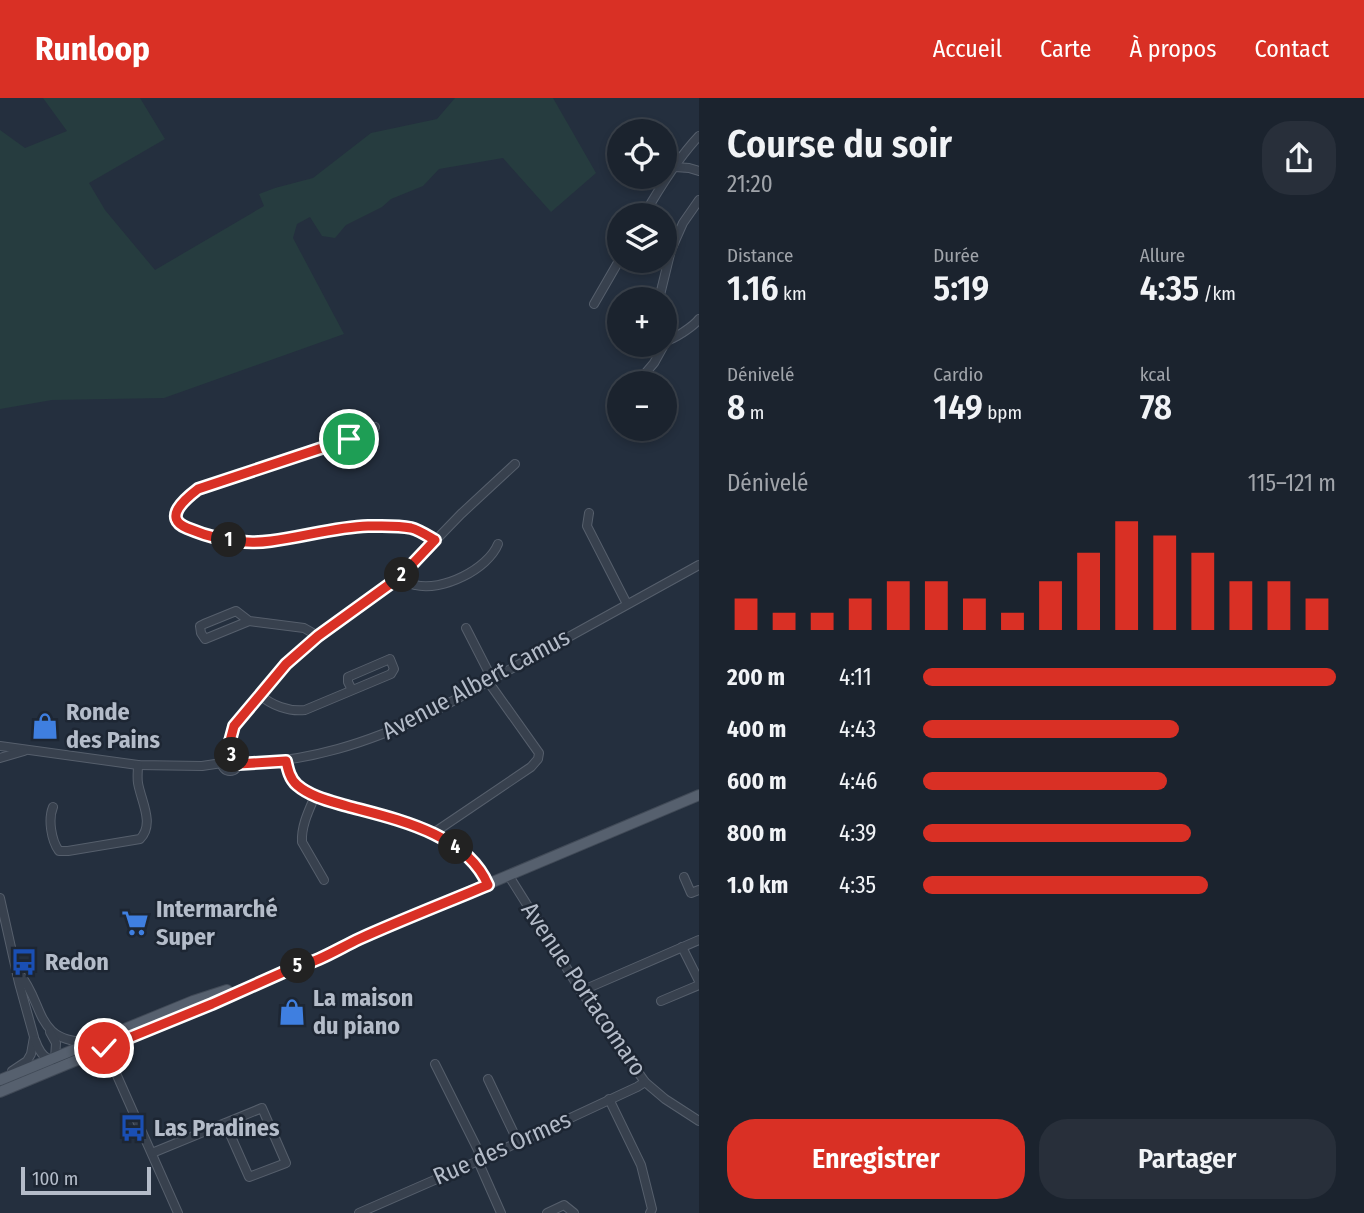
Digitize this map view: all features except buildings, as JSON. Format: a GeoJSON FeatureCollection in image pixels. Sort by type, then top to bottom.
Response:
{"type":"FeatureCollection","features":[{"type":"Feature","properties":{"kind":"main road"},"geometry":{"type":"LineString","coordinates":[[0,1079],[212,1004],[295,967],[304,960],[323,952],[334,951],[699,795]]}},
{"type":"Feature","properties":{"kind":"main road"},"geometry":{"type":"LineString","coordinates":[[0,1092],[80,1058],[99,1043]]}},
{"type":"Feature","properties":{"kind":"street"},"geometry":{"type":"LineString","coordinates":[[677,164],[699,136]]}},
{"type":"Feature","properties":{"kind":"street"},"geometry":{"type":"LineString","coordinates":[[677,167],[699,171]]}},
{"type":"Feature","properties":{"kind":"street"},"geometry":{"type":"LineString","coordinates":[[662,287],[671,250],[683,222],[699,200]]}},
{"type":"Feature","properties":{"kind":"street"},"geometry":{"type":"LineString","coordinates":[[594,304],[612,273]]}},
{"type":"Feature","properties":{"kind":"street"},"geometry":{"type":"LineString","coordinates":[[677,334],[698,323]]}},
{"type":"Feature","properties":{"kind":"street"},"geometry":{"type":"LineString","coordinates":[[375,427],[349,439],[198,489],[180,506],[175,515],[176,521],[186,528],[213,538],[246,542],[365,526],[412,528],[435,540]]}},
{"type":"Feature","properties":{"kind":"street"},"geometry":{"type":"LineString","coordinates":[[230,755],[234,726],[286,664],[318,636],[401,576],[461,514],[515,464]]}},
{"type":"Feature","properties":{"kind":"street"},"geometry":{"type":"LineString","coordinates":[[589,513],[587,526],[627,604]]}},
{"type":"Feature","properties":{"kind":"street"},"geometry":{"type":"LineString","coordinates":[[401,576],[417,586],[439,584],[462,577],[487,561],[498,544]]}},
{"type":"Feature","properties":{"kind":"street","name":"Avenue Albert Camus"},"geometry":{"type":"LineString","coordinates":[[0,746],[138,765],[202,766],[222,763],[229,771],[236,769],[238,764],[286,761],[359,743],[431,712],[699,565]]}},
{"type":"Feature","properties":{"kind":"street"},"geometry":{"type":"LineString","coordinates":[[249,621],[236,611],[200,626],[201,633],[205,639],[249,621],[304,628],[318,636]]}},
{"type":"Feature","properties":{"kind":"street"},"geometry":{"type":"LineString","coordinates":[[432,834],[531,766],[538,759],[539,753],[492,687],[488,671],[466,628]]}},
{"type":"Feature","properties":{"kind":"street"},"geometry":{"type":"LineString","coordinates":[[260,695],[267,702],[300,711],[352,690],[391,674],[394,669],[390,659],[348,677],[352,690]]}},
{"type":"Feature","properties":{"kind":"street","name":"Avenue Albert Camus"},"geometry":{"type":"LineString","coordinates":[[0,758],[30,749]]}},
{"type":"Feature","properties":{"kind":"street"},"geometry":{"type":"LineString","coordinates":[[222,763],[230,755]]}},
{"type":"Feature","properties":{"kind":"street"},"geometry":{"type":"LineString","coordinates":[[230,755],[236,758],[238,764]]}},
{"type":"Feature","properties":{"kind":"street"},"geometry":{"type":"LineString","coordinates":[[286,761],[292,780],[315,796],[405,822],[462,851],[482,872],[488,885]]}},
{"type":"Feature","properties":{"kind":"street"},"geometry":{"type":"LineString","coordinates":[[53,807],[50,816],[55,843],[63,852],[140,839],[145,832],[147,821],[138,780],[138,765]]}},
{"type":"Feature","properties":{"kind":"street"},"geometry":{"type":"LineString","coordinates":[[315,796],[305,822],[302,842],[324,880]]}},
{"type":"Feature","properties":{"kind":"street","name":"Avenue Portacomaro"},"geometry":{"type":"LineString","coordinates":[[509,876],[581,991],[645,1082],[699,1121]]}},
{"type":"Feature","properties":{"kind":"street"},"geometry":{"type":"LineString","coordinates":[[684,877],[691,893],[699,890]]}},
{"type":"Feature","properties":{"kind":"street"},"geometry":{"type":"LineString","coordinates":[[0,898],[19,983],[41,1054],[53,1059],[80,1058]]}},
{"type":"Feature","properties":{"kind":"street"},"geometry":{"type":"LineString","coordinates":[[581,991],[699,940]]}},
{"type":"Feature","properties":{"kind":"street"},"geometry":{"type":"LineString","coordinates":[[661,1001],[699,983],[682,947]]}},
{"type":"Feature","properties":{"kind":"street"},"geometry":{"type":"LineString","coordinates":[[12,1086],[52,1064],[56,1044],[18,971]]}},
{"type":"Feature","properties":{"kind":"street"},"geometry":{"type":"LineString","coordinates":[[44,1023],[64,1040],[99,1043],[178,1213]]}},
{"type":"Feature","properties":{"kind":"street"},"geometry":{"type":"LineString","coordinates":[[0,1079],[27,1060],[34,1037]]}},
{"type":"Feature","properties":{"kind":"street"},"geometry":{"type":"LineString","coordinates":[[435,1064],[479,1152],[478,1161],[501,1213]]}},
{"type":"Feature","properties":{"kind":"street"},"geometry":{"type":"LineString","coordinates":[[488,1079],[518,1142]]}},
{"type":"Feature","properties":{"kind":"street","name":"Rue des Ormes"},"geometry":{"type":"LineString","coordinates":[[359,1213],[478,1161],[645,1082]]}},
{"type":"Feature","properties":{"kind":"street"},"geometry":{"type":"LineString","coordinates":[[609,1099],[641,1165],[652,1209],[650,1213]]}},
{"type":"Feature","properties":{"kind":"street"},"geometry":{"type":"LineString","coordinates":[[152,1153],[225,1123],[262,1108],[286,1163],[249,1177],[225,1123]]}},
{"type":"Feature","properties":{"kind":"street"},"geometry":{"type":"LineString","coordinates":[[549,1213],[564,1205],[574,1213]]}},
{"type":"Feature","properties":{"kind":"green space"},"geometry":{"type":"Polygon","coordinates":[[[43,98],[140,98],[165,139],[89,183],[105,210],[155,270],[264,206],[259,194],[313,178],[371,133],[437,119],[455,98],[553,98],[596,173],[551,212],[503,158],[439,169],[423,186],[391,199],[382,207],[346,225],[335,238],[322,236],[310,217],[297,224],[293,238],[344,334],[164,398],[52,400],[0,409],[0,130],[25,148],[67,131],[43,98]]]}},
{"type":"Feature","properties":{"kind":"place","name":"Ronde des Pains"},"geometry":{"type":"Point","coordinates":[45,726]}},
{"type":"Feature","properties":{"kind":"place","name":"Intermarché Super"},"geometry":{"type":"Point","coordinates":[135,923]}},
{"type":"Feature","properties":{"kind":"place","name":"Redon"},"geometry":{"type":"Point","coordinates":[24,962]}},
{"type":"Feature","properties":{"kind":"place","name":"La maison du piano"},"geometry":{"type":"Point","coordinates":[292,1012]}},
{"type":"Feature","properties":{"kind":"place","name":"Las Pradines"},"geometry":{"type":"Point","coordinates":[133,1128]}},
{"type":"Feature","properties":{"kind":"route"},"geometry":{"type":"LineString","coordinates":[[104,1048],[295,967],[306,965],[360,938],[488,885],[473,861],[447,841],[405,822],[308,793],[292,780],[286,761],[238,764],[237,759],[230,755],[231,731],[234,726],[286,664],[318,636],[401,576],[435,540],[412,528],[365,526],[246,542],[213,538],[186,528],[178,524],[175,515],[180,506],[198,489],[349,439]]}}]}
